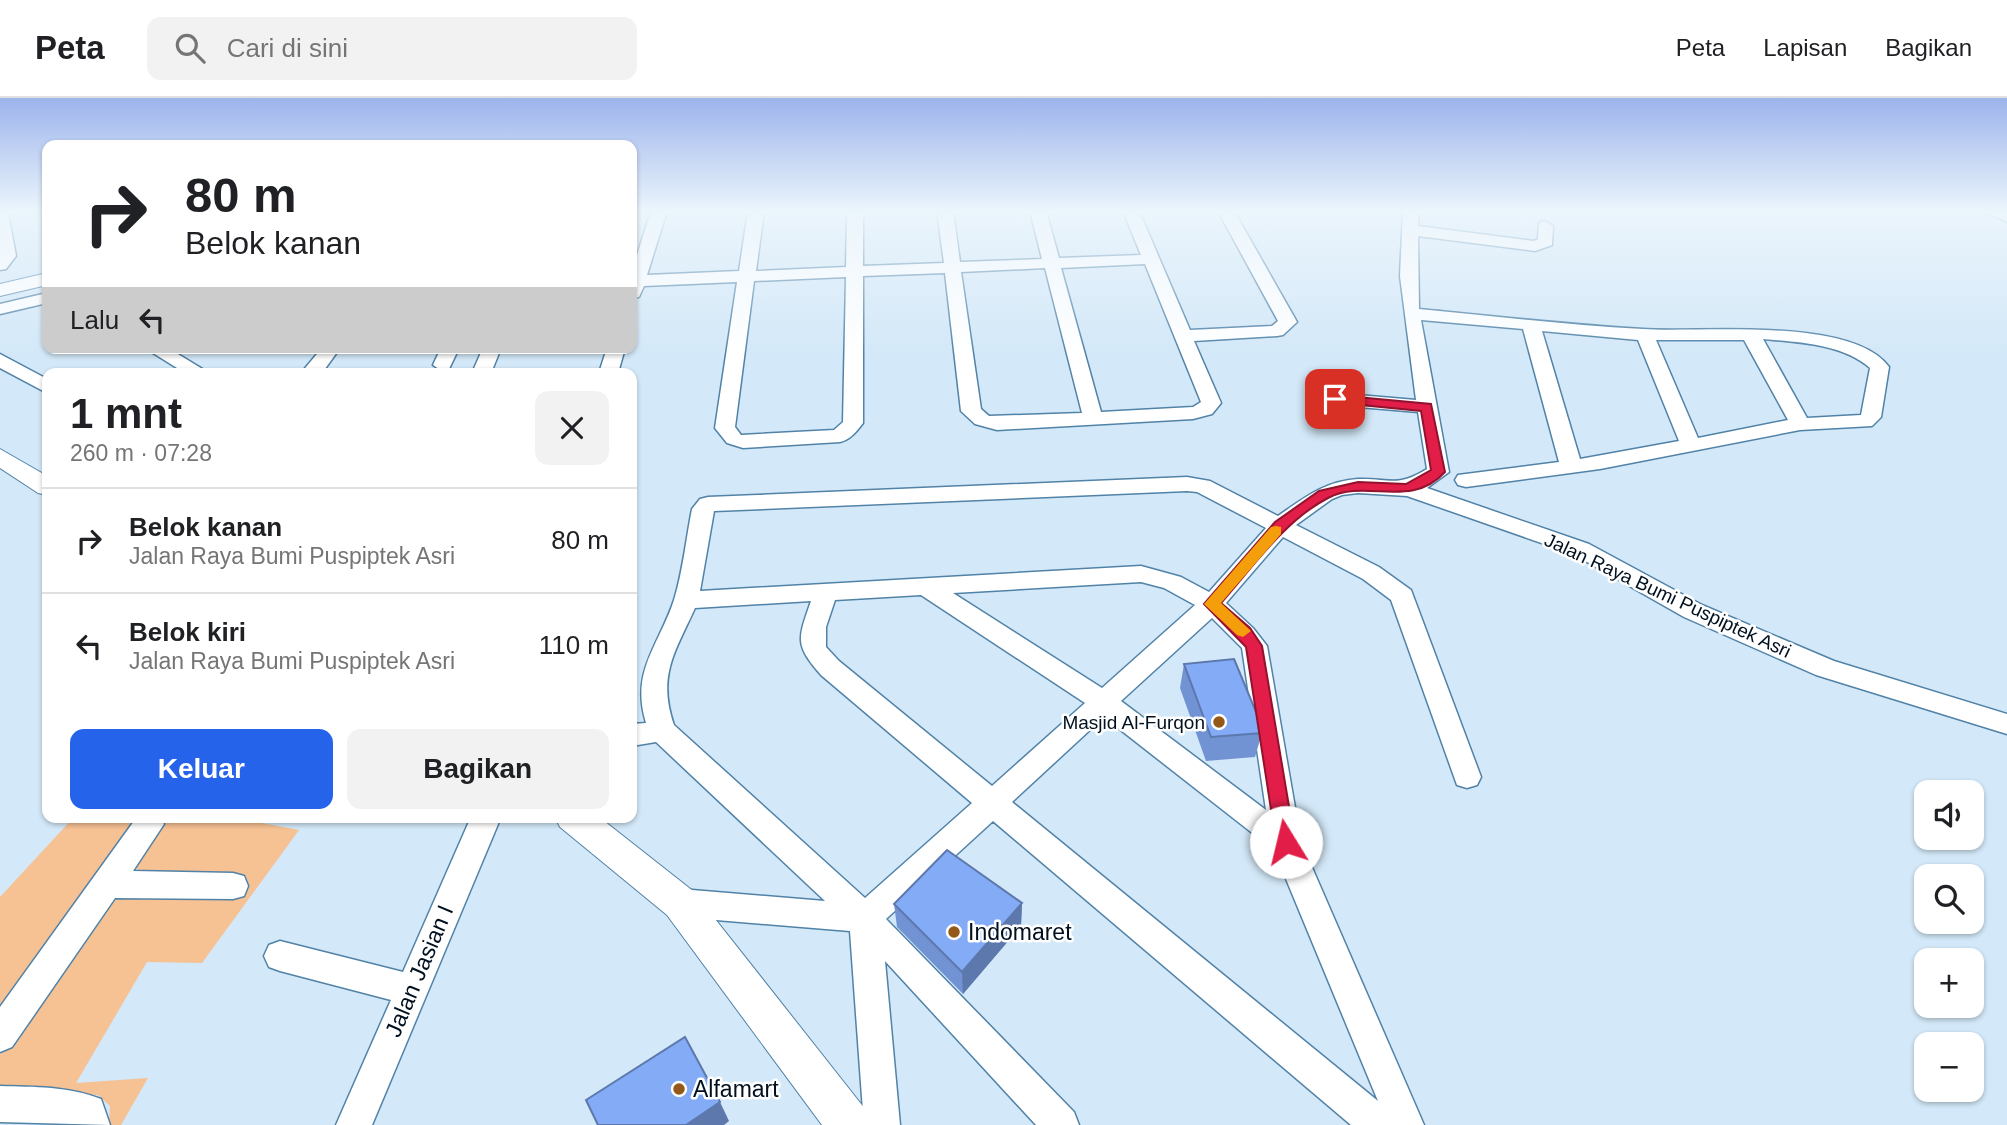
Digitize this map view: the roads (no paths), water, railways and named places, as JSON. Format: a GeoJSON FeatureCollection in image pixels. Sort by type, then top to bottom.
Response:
{"type":"FeatureCollection","features":[{"type":"Feature","properties":{"kind":"street"},"geometry":{"type":"LineString","coordinates":[[749,259],[725,428],[734,439],[743,442],[840,436],[853,423],[855,259]]}},
{"type":"Feature","properties":{"kind":"street"},"geometry":{"type":"LineString","coordinates":[[637,280],[747,276],[855,271],[953,267],[1151,259],[1212,403],[1205,410],[1093,419],[997,425],[982,420],[971,411],[953,267],[952,259]]}},
{"type":"Feature","properties":{"kind":"street"},"geometry":{"type":"LineString","coordinates":[[1051,259],[1093,419]]}},
{"type":"Feature","properties":{"kind":"street"},"geometry":{"type":"LineString","coordinates":[[1183,335],[1277,331],[1288,322],[1253,259]]}},
{"type":"Feature","properties":{"kind":"street"},"geometry":{"type":"LineString","coordinates":[[1409,259],[1411,314],[1438,472]]}},
{"type":"Feature","properties":{"kind":"street"},"geometry":{"type":"LineString","coordinates":[[0,290],[42,280]]}},
{"type":"Feature","properties":{"kind":"street"},"geometry":{"type":"LineString","coordinates":[[0,309],[42,299]]}},
{"type":"Feature","properties":{"kind":"street"},"geometry":{"type":"LineString","coordinates":[[1409,489],[1438,472],[1466,480],[1571,466],[1800,424],[1864,422],[1871,417],[1880,367],[1877,361],[1864,353],[1832,343],[1751,334],[1645,335],[1411,314]]}},
{"type":"Feature","properties":{"kind":"street"},"geometry":{"type":"LineString","coordinates":[[1531,324],[1571,466]]}},
{"type":"Feature","properties":{"kind":"street"},"geometry":{"type":"LineString","coordinates":[[1751,334],[1800,424]]}},
{"type":"Feature","properties":{"kind":"street"},"geometry":{"type":"LineString","coordinates":[[1645,335],[1691,445]]}},
{"type":"Feature","properties":{"kind":"street"},"geometry":{"type":"LineString","coordinates":[[165,354],[191,368]]}},
{"type":"Feature","properties":{"kind":"street"},"geometry":{"type":"LineString","coordinates":[[0,360],[42,384]]}},
{"type":"Feature","properties":{"kind":"street"},"geometry":{"type":"LineString","coordinates":[[1335,399],[1427,407]]}},
{"type":"Feature","properties":{"kind":"street"},"geometry":{"type":"LineString","coordinates":[[0,457],[42,484]]}},
{"type":"Feature","properties":{"kind":"street"},"geometry":{"type":"LineString","coordinates":[[1466,480],[1500,519]]}},
{"type":"Feature","properties":{"kind":"street"},"geometry":{"type":"LineString","coordinates":[[1061,1125],[864,918],[662,732],[652,700],[657,664],[686,600],[703,509],[708,504],[1187,484],[1202,486],[1371,573],[1402,596],[1467,777]]}},
{"type":"Feature","properties":{"kind":"street","name":"Jalan Raya Bumi Puspiptek Asri"},"geometry":{"type":"LineString","coordinates":[[864,918],[1212,604],[1281,525],[1324,494],[1338,489],[1358,486],[1409,489],[1500,519],[1581,549],[1693,611],[1825,668],[2007,724]]}},
{"type":"Feature","properties":{"kind":"street"},"geometry":{"type":"LineString","coordinates":[[686,600],[1141,575],[1154,576],[1212,604],[1244,632],[1254,646],[1286,842],[1406,1125]]}},
{"type":"Feature","properties":{"kind":"street"},"geometry":{"type":"LineString","coordinates":[[928,587],[1102,701],[1286,842]]}},
{"type":"Feature","properties":{"kind":"street"},"geometry":{"type":"LineString","coordinates":[[825,594],[814,627],[813,649],[830,668],[1379,1125]]}},
{"type":"Feature","properties":{"kind":"street"},"geometry":{"type":"LineString","coordinates":[[637,734],[662,732]]}},
{"type":"Feature","properties":{"kind":"street","name":"Jalan Jasian I"},"geometry":{"type":"LineString","coordinates":[[354,1125],[483,823]]}},
{"type":"Feature","properties":{"kind":"street"},"geometry":{"type":"LineString","coordinates":[[580,823],[680,903],[849,1125]]}},
{"type":"Feature","properties":{"kind":"street"},"geometry":{"type":"LineString","coordinates":[[0,1035],[149,824]]}},
{"type":"Feature","properties":{"kind":"street"},"geometry":{"type":"LineString","coordinates":[[106,884],[233,886]]}},
{"type":"Feature","properties":{"kind":"street"},"geometry":{"type":"LineString","coordinates":[[680,903],[864,918]]}},
{"type":"Feature","properties":{"kind":"street"},"geometry":{"type":"LineString","coordinates":[[864,918],[882,1125]]}},
{"type":"Feature","properties":{"kind":"street"},"geometry":{"type":"LineString","coordinates":[[280,956],[410,989]]}},
{"type":"Feature","properties":{"kind":"street"},"geometry":{"type":"LineString","coordinates":[[0,1104],[73,1107],[88,1112],[92,1125]]}},
{"type":"Feature","properties":{"kind":"place","name":"Masjid Al-Furqon"},"geometry":{"type":"Point","coordinates":[1219,722]}},
{"type":"Feature","properties":{"kind":"place","name":"Indomaret"},"geometry":{"type":"Point","coordinates":[954,932]}},
{"type":"Feature","properties":{"kind":"place","name":"Alfamart"},"geometry":{"type":"Point","coordinates":[679,1089]}}]}
